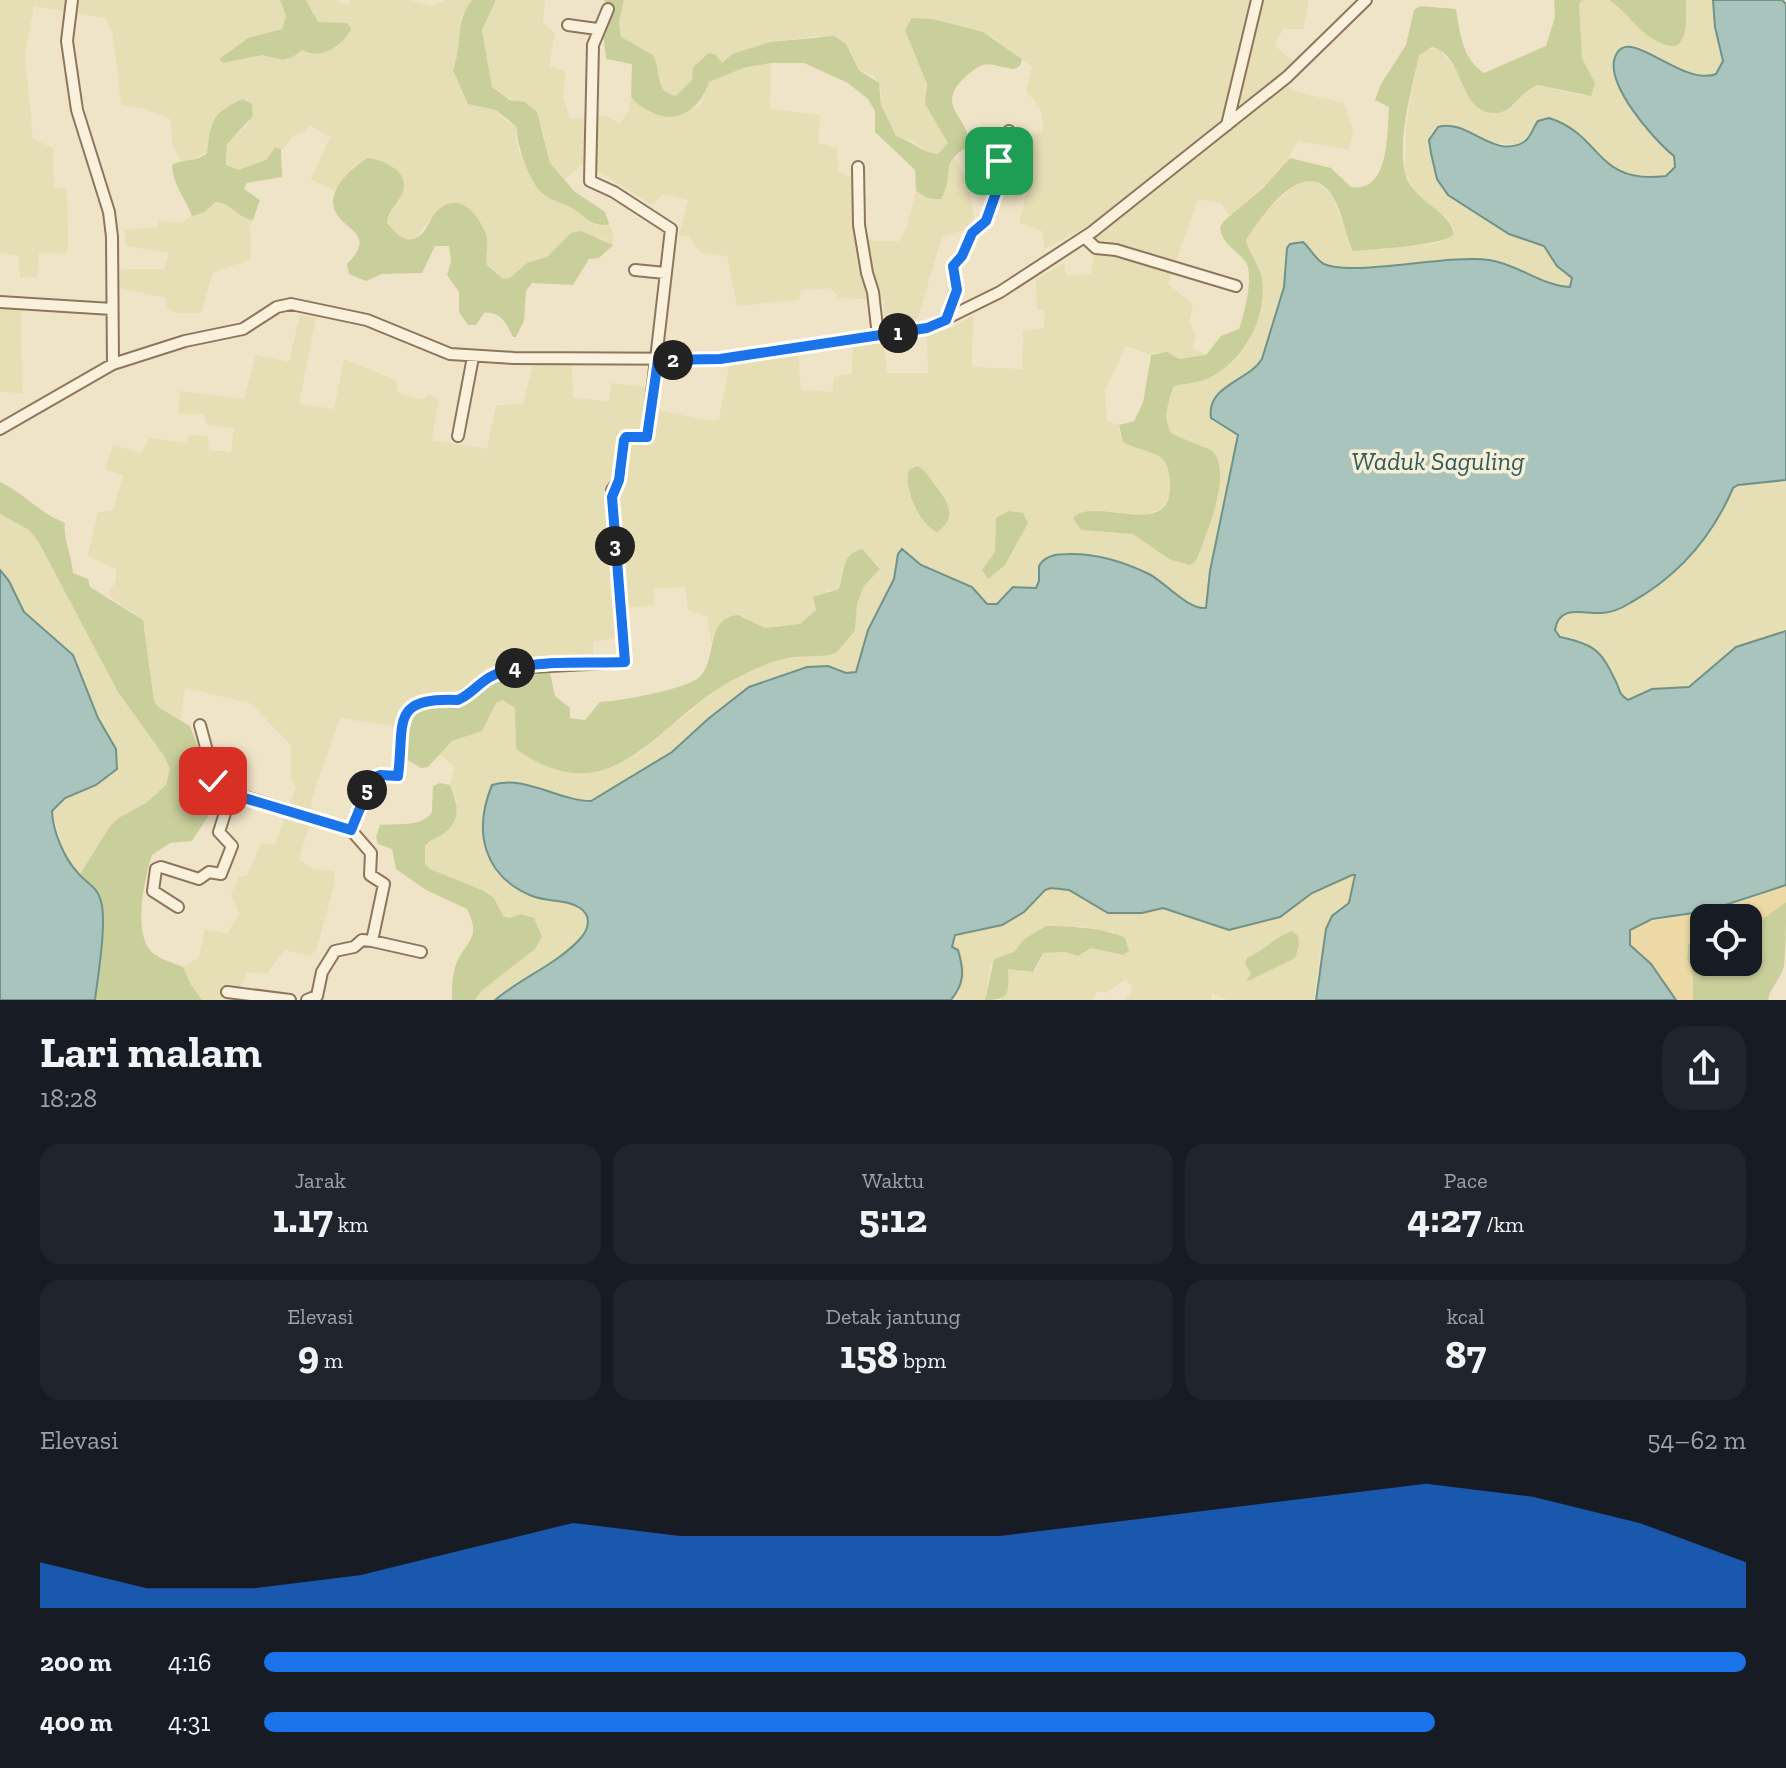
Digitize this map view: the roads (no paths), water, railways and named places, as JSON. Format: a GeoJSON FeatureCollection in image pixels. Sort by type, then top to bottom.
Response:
{"type":"FeatureCollection","features":[{"type":"Feature","properties":{"kind":"street"},"geometry":{"type":"LineString","coordinates":[[72,0],[67,41],[77,110],[109,212],[114,257],[113,364]]}},
{"type":"Feature","properties":{"kind":"street"},"geometry":{"type":"LineString","coordinates":[[1227,125],[1257,0]]}},
{"type":"Feature","properties":{"kind":"street"},"geometry":{"type":"LineString","coordinates":[[0,429],[113,364],[185,341],[243,329],[277,307],[291,304],[367,320],[450,354],[473,357],[720,359],[927,328],[1000,292],[1084,237],[1327,42],[1366,0]]}},
{"type":"Feature","properties":{"kind":"street"},"geometry":{"type":"LineString","coordinates":[[351,830],[372,779],[380,775],[398,776],[403,717],[411,707],[442,699],[458,700],[491,676],[514,668],[559,663],[625,662],[612,497],[619,480],[624,440],[626,437],[647,437],[671,229],[614,192],[590,181],[593,45],[597,29],[608,9]]}},
{"type":"Feature","properties":{"kind":"street"},"geometry":{"type":"LineString","coordinates":[[568,25],[597,29]]}},
{"type":"Feature","properties":{"kind":"street"},"geometry":{"type":"LineString","coordinates":[[946,320],[957,290],[953,266],[962,256],[972,233],[986,221],[997,190],[999,161],[1009,160],[1009,131]]}},
{"type":"Feature","properties":{"kind":"street"},"geometry":{"type":"LineString","coordinates":[[858,167],[859,225],[873,292],[878,336]]}},
{"type":"Feature","properties":{"kind":"street"},"geometry":{"type":"LineString","coordinates":[[1084,237],[1096,248],[1129,253],[1236,286]]}},
{"type":"Feature","properties":{"kind":"street"},"geometry":{"type":"LineString","coordinates":[[635,270],[665,273]]}},
{"type":"Feature","properties":{"kind":"street"},"geometry":{"type":"LineString","coordinates":[[0,302],[112,309]]}},
{"type":"Feature","properties":{"kind":"street"},"geometry":{"type":"LineString","coordinates":[[458,436],[473,357]]}},
{"type":"Feature","properties":{"kind":"street"},"geometry":{"type":"LineString","coordinates":[[200,725],[209,750],[214,784],[231,794],[351,830],[371,853],[370,875],[384,884],[372,941]]}},
{"type":"Feature","properties":{"kind":"street"},"geometry":{"type":"LineString","coordinates":[[178,907],[153,891],[156,869],[161,867],[196,879],[209,872],[221,874],[232,846],[219,832],[231,794]]}},
{"type":"Feature","properties":{"kind":"street"},"geometry":{"type":"LineString","coordinates":[[307,1000],[317,996],[322,972],[335,951],[354,947],[362,940],[421,952]]}},
{"type":"Feature","properties":{"kind":"street"},"geometry":{"type":"LineString","coordinates":[[227,992],[290,1000]]}},
{"type":"Feature","properties":{"kind":"water","name":"Waduk Saguling"},"geometry":{"type":"Polygon","coordinates":[[[1713,0],[1782,0],[1786,4],[1786,480],[1733,488],[1704,539],[1663,581],[1612,611],[1567,613],[1557,622],[1555,630],[1560,637],[1590,646],[1596,651],[1606,663],[1623,697],[1628,700],[1652,689],[1689,687],[1736,647],[1786,631],[1786,885],[1728,904],[1690,904],[1690,913],[1652,919],[1630,930],[1630,945],[1651,964],[1676,1000],[1316,1000],[1326,929],[1332,916],[1349,903],[1355,875],[1352,875],[1312,893],[1280,917],[1229,930],[1163,908],[1142,913],[1108,913],[1069,890],[1051,888],[1045,890],[1024,912],[1002,925],[955,935],[952,947],[958,950],[962,976],[951,1000],[495,1000],[571,948],[583,935],[588,923],[580,908],[532,896],[502,877],[486,850],[483,835],[486,802],[492,785],[529,785],[591,801],[672,752],[749,687],[807,667],[828,666],[846,673],[856,672],[868,630],[894,579],[898,554],[902,549],[921,565],[972,587],[987,604],[997,604],[1013,587],[1036,588],[1039,566],[1045,559],[1082,554],[1102,557],[1149,574],[1192,605],[1206,608],[1210,571],[1238,435],[1211,418],[1211,407],[1222,391],[1262,359],[1284,287],[1287,248],[1290,244],[1303,242],[1321,262],[1337,267],[1489,260],[1550,283],[1570,287],[1572,278],[1557,266],[1544,246],[1509,234],[1448,195],[1437,179],[1429,140],[1438,127],[1449,126],[1491,143],[1513,146],[1526,140],[1538,121],[1549,118],[1567,126],[1612,166],[1625,173],[1643,177],[1666,176],[1675,167],[1674,156],[1654,137],[1622,93],[1614,65],[1617,53],[1624,47],[1634,48],[1689,73],[1703,76],[1716,74],[1723,61],[1713,0]]]}},
{"type":"Feature","properties":{"kind":"water"},"geometry":{"type":"Polygon","coordinates":[[[0,570],[24,612],[73,655],[98,718],[116,749],[117,769],[96,785],[65,798],[52,811],[64,852],[101,901],[103,935],[95,1000],[0,1000],[0,570]]]}}]}
